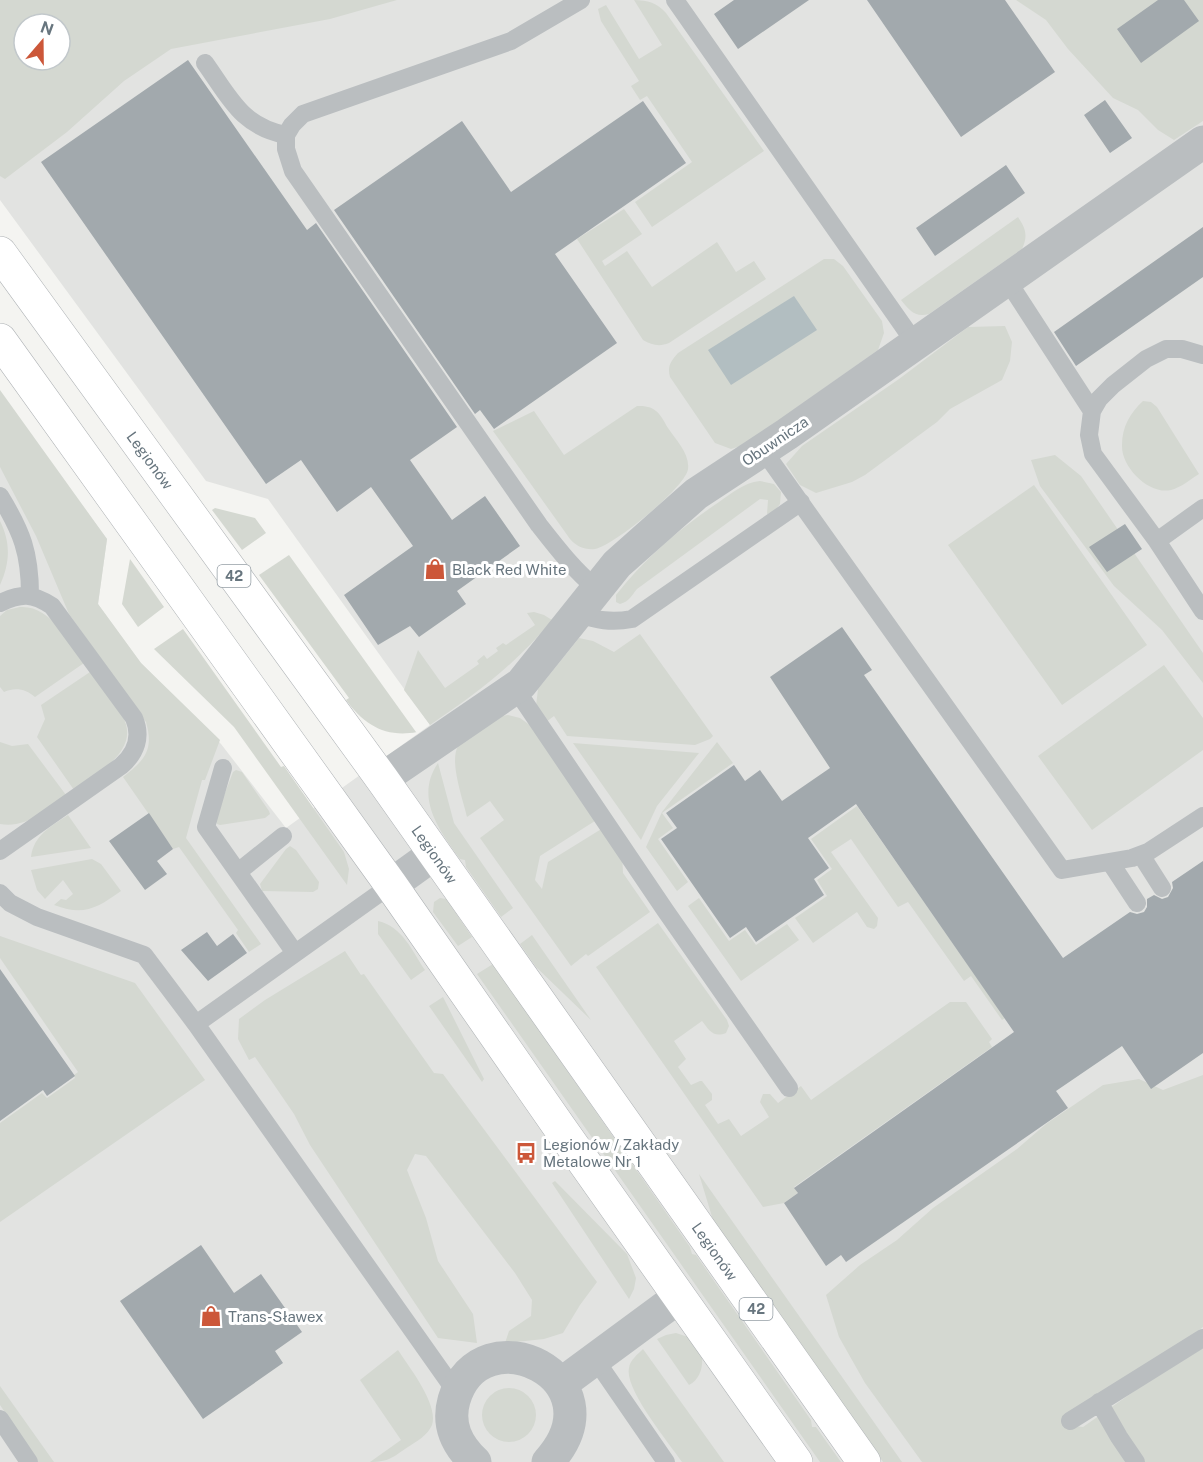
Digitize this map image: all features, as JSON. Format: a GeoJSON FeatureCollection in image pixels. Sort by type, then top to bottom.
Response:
{"type":"FeatureCollection","features":[{"type":"Feature","properties":{"kind":"main road","name":"Legionów"},"geometry":{"type":"LineString","coordinates":[[0,253],[382,779],[864,1462]]}},
{"type":"Feature","properties":{"kind":"main road"},"geometry":{"type":"LineString","coordinates":[[0,340],[391,885],[796,1462]]}},
{"type":"Feature","properties":{"kind":"street","name":"Obuwnicza"},"geometry":{"type":"LineString","coordinates":[[382,779],[521,684],[617,564],[696,494],[763,450],[1203,142]]}},
{"type":"Feature","properties":{"kind":"street"},"geometry":{"type":"LineString","coordinates":[[391,885],[434,854]]}},
{"type":"Feature","properties":{"kind":"street"},"geometry":{"type":"LineString","coordinates":[[561,1384],[679,1297]]}},
{"type":"Feature","properties":{"kind":"street"},"geometry":{"type":"LineString","coordinates":[[461,1458],[452,1422],[452,1407],[456,1392],[466,1376],[481,1364],[502,1357],[525,1358],[545,1368],[561,1384],[568,1400],[570,1418],[567,1435],[559,1451],[548,1462]]}},
{"type":"Feature","properties":{"kind":"lane"},"geometry":{"type":"LineString","coordinates":[[581,0],[511,41],[303,114],[286,135],[286,149],[289,161],[300,181],[539,525],[567,560],[597,589]]}},
{"type":"Feature","properties":{"kind":"lane"},"geometry":{"type":"LineString","coordinates":[[675,0],[915,343]]}},
{"type":"Feature","properties":{"kind":"lane"},"geometry":{"type":"LineString","coordinates":[[206,63],[240,113],[273,133],[286,135]]}},
{"type":"Feature","properties":{"kind":"lane"},"geometry":{"type":"LineString","coordinates":[[1007,280],[1092,411]]}},
{"type":"Feature","properties":{"kind":"lane"},"geometry":{"type":"LineString","coordinates":[[1203,355],[1182,349],[1166,349],[1146,359],[1099,399],[1092,411],[1089,435],[1093,454],[1157,541],[1203,610]]}},
{"type":"Feature","properties":{"kind":"lane"},"geometry":{"type":"LineString","coordinates":[[763,450],[1062,870],[1141,855],[1203,816]]}},
{"type":"Feature","properties":{"kind":"lane"},"geometry":{"type":"LineString","coordinates":[[0,496],[18,525],[24,542],[30,576],[30,595]]}},
{"type":"Feature","properties":{"kind":"lane"},"geometry":{"type":"LineString","coordinates":[[577,615],[601,621],[616,622],[632,619],[801,502]]}},
{"type":"Feature","properties":{"kind":"lane"},"geometry":{"type":"LineString","coordinates":[[1157,541],[1203,508]]}},
{"type":"Feature","properties":{"kind":"lane"},"geometry":{"type":"LineString","coordinates":[[0,603],[30,595],[52,606],[134,718],[138,734],[134,751],[122,766],[0,851]]}},
{"type":"Feature","properties":{"kind":"lane"},"geometry":{"type":"LineString","coordinates":[[515,688],[789,1088]]}},
{"type":"Feature","properties":{"kind":"lane"},"geometry":{"type":"LineString","coordinates":[[223,768],[206,827],[295,953]]}},
{"type":"Feature","properties":{"kind":"lane"},"geometry":{"type":"LineString","coordinates":[[238,872],[283,836]]}},
{"type":"Feature","properties":{"kind":"lane"},"geometry":{"type":"LineString","coordinates":[[1141,855],[1162,888]]}},
{"type":"Feature","properties":{"kind":"lane"},"geometry":{"type":"LineString","coordinates":[[1110,862],[1137,903]]}},
{"type":"Feature","properties":{"kind":"lane"},"geometry":{"type":"LineString","coordinates":[[196,1024],[391,885]]}},
{"type":"Feature","properties":{"kind":"lane"},"geometry":{"type":"LineString","coordinates":[[0,893],[10,903],[37,917],[144,955],[196,1024],[456,1392]]}},
{"type":"Feature","properties":{"kind":"lane"},"geometry":{"type":"LineString","coordinates":[[1070,1421],[1203,1338]]}},
{"type":"Feature","properties":{"kind":"lane"},"geometry":{"type":"LineString","coordinates":[[595,1359],[666,1462]]}},
{"type":"Feature","properties":{"kind":"lane"},"geometry":{"type":"LineString","coordinates":[[1099,1402],[1136,1462]]}},
{"type":"Feature","properties":{"kind":"lane"},"geometry":{"type":"LineString","coordinates":[[0,1419],[29,1462]]}},
{"type":"Feature","properties":{"kind":"shaded area"},"geometry":{"type":"Polygon","coordinates":[[[0,0],[1203,0],[1203,1462],[0,1462],[0,394],[107,539],[98,604],[141,663],[221,744],[286,828],[430,725],[268,499],[206,481],[0,200],[0,0]]]}},
{"type":"Feature","properties":{"kind":"shaded area"},"geometry":{"type":"Polygon","coordinates":[[[0,0],[397,0],[330,19],[171,49],[124,81],[67,132],[5,179],[0,176],[0,0]]]}},
{"type":"Feature","properties":{"kind":"shaded area"},"geometry":{"type":"Polygon","coordinates":[[[634,0],[652,3],[666,13],[764,151],[652,227],[635,202],[692,162],[647,96],[640,100],[631,86],[639,81],[601,21],[598,9],[606,5],[639,59],[662,45],[634,0]]]}},
{"type":"Feature","properties":{"kind":"shaded area"},"geometry":{"type":"Polygon","coordinates":[[[1016,0],[1203,0],[1203,121],[1174,140],[1158,130],[1138,110],[1113,98],[1068,49],[1046,20],[1016,0]]]}},
{"type":"Feature","properties":{"kind":"shaded area"},"geometry":{"type":"Polygon","coordinates":[[[624,209],[642,234],[602,261],[605,266],[627,251],[652,287],[717,242],[736,272],[754,261],[766,279],[669,343],[659,345],[646,342],[577,239],[624,209]]]}},
{"type":"Feature","properties":{"kind":"shaded area"},"geometry":{"type":"Polygon","coordinates":[[[1018,217],[1025,233],[1022,249],[929,314],[916,314],[901,300],[1018,217]]]}},
{"type":"Feature","properties":{"kind":"shaded area"},"geometry":{"type":"Polygon","coordinates":[[[824,259],[834,259],[843,266],[882,321],[884,333],[878,350],[744,445],[731,449],[715,443],[670,377],[669,367],[672,361],[678,353],[824,259]]]}},
{"type":"Feature","properties":{"kind":"shaded area"},"geometry":{"type":"Polygon","coordinates":[[[794,296],[817,330],[731,385],[708,350],[794,296]]]}},
{"type":"Feature","properties":{"kind":"shaded area"},"geometry":{"type":"Polygon","coordinates":[[[1005,326],[1012,342],[1010,361],[1002,380],[950,409],[937,422],[852,482],[816,493],[800,485],[786,464],[802,446],[899,379],[968,327],[1005,326]]]}},
{"type":"Feature","properties":{"kind":"shaded area"},"geometry":{"type":"Polygon","coordinates":[[[0,390],[107,539],[98,604],[141,663],[220,740],[205,780],[202,780],[186,838],[261,944],[249,952],[236,933],[238,930],[179,847],[173,849],[123,777],[146,754],[149,740],[146,722],[69,614],[36,536],[0,467],[0,390]]]}},
{"type":"Feature","properties":{"kind":"shaded area"},"geometry":{"type":"Polygon","coordinates":[[[1143,401],[1151,402],[1157,407],[1199,474],[1171,490],[1154,488],[1138,478],[1126,462],[1123,453],[1122,438],[1125,426],[1134,410],[1143,401]]]}},
{"type":"Feature","properties":{"kind":"shaded area"},"geometry":{"type":"Polygon","coordinates":[[[637,406],[649,407],[660,415],[685,453],[688,469],[675,489],[648,515],[617,538],[595,549],[581,547],[570,539],[493,431],[534,411],[564,455],[637,406]]]}},
{"type":"Feature","properties":{"kind":"shaded area"},"geometry":{"type":"Polygon","coordinates":[[[1055,455],[1081,476],[1203,653],[1203,683],[1162,630],[1114,586],[1040,486],[1031,460],[1055,455]]]}},
{"type":"Feature","properties":{"kind":"shaded area"},"geometry":{"type":"Polygon","coordinates":[[[760,481],[774,484],[781,492],[780,504],[773,513],[767,514],[768,500],[760,499],[637,589],[626,601],[620,604],[616,602],[616,595],[627,581],[677,533],[738,489],[760,481]]]}},
{"type":"Feature","properties":{"kind":"shaded area"},"geometry":{"type":"Polygon","coordinates":[[[1034,485],[1147,645],[1062,705],[948,545],[1034,485]]]}},
{"type":"Feature","properties":{"kind":"shaded area"},"geometry":{"type":"Polygon","coordinates":[[[215,508],[255,518],[266,533],[242,550],[212,510],[215,508]]]}},
{"type":"Feature","properties":{"kind":"shaded area"},"geometry":{"type":"Polygon","coordinates":[[[0,521],[6,537],[8,553],[6,569],[0,585],[0,521]]]}},
{"type":"Feature","properties":{"kind":"shaded area"},"geometry":{"type":"Polygon","coordinates":[[[289,555],[417,732],[395,733],[377,728],[360,716],[346,700],[349,698],[259,575],[289,555]]]}},
{"type":"Feature","properties":{"kind":"shaded area"},"geometry":{"type":"Polygon","coordinates":[[[130,559],[164,607],[138,627],[122,604],[130,559]]]}},
{"type":"Feature","properties":{"kind":"shaded area"},"geometry":{"type":"Polygon","coordinates":[[[20,607],[31,608],[50,618],[84,663],[35,697],[20,690],[4,692],[0,687],[0,616],[7,610],[20,607]]]}},
{"type":"Feature","properties":{"kind":"shaded area"},"geometry":{"type":"Polygon","coordinates":[[[534,612],[552,620],[524,651],[495,677],[430,725],[404,690],[418,650],[445,688],[479,664],[477,661],[484,655],[487,659],[498,651],[496,648],[503,643],[506,645],[535,625],[527,613],[534,612]]]}},
{"type":"Feature","properties":{"kind":"shaded area"},"geometry":{"type":"Polygon","coordinates":[[[183,629],[344,852],[349,869],[347,885],[234,727],[154,649],[183,629]]]}},
{"type":"Feature","properties":{"kind":"shaded area"},"geometry":{"type":"Polygon","coordinates":[[[640,634],[713,736],[710,739],[695,745],[567,736],[554,716],[546,722],[536,706],[538,689],[579,638],[593,641],[614,652],[640,634]]]}},
{"type":"Feature","properties":{"kind":"shaded area"},"geometry":{"type":"Polygon","coordinates":[[[1164,665],[1203,718],[1203,750],[1092,830],[1038,756],[1164,665]]]}},
{"type":"Feature","properties":{"kind":"shaded area"},"geometry":{"type":"Polygon","coordinates":[[[90,672],[123,717],[127,729],[126,740],[114,760],[74,790],[37,737],[45,719],[41,705],[90,672]]]}},
{"type":"Feature","properties":{"kind":"shaded area"},"geometry":{"type":"Polygon","coordinates":[[[502,716],[520,718],[531,726],[598,819],[540,856],[535,880],[542,889],[548,862],[603,828],[622,853],[623,873],[650,912],[571,966],[480,838],[504,820],[490,801],[467,817],[460,791],[455,761],[458,746],[502,716]]]}},
{"type":"Feature","properties":{"kind":"shaded area"},"geometry":{"type":"Polygon","coordinates":[[[0,742],[12,746],[28,744],[66,795],[27,821],[9,825],[0,824],[0,742]]]}},
{"type":"Feature","properties":{"kind":"shaded area"},"geometry":{"type":"Polygon","coordinates":[[[717,742],[733,763],[662,813],[673,828],[658,839],[688,882],[677,891],[646,847],[662,812],[717,742]]]}},
{"type":"Feature","properties":{"kind":"shaded area"},"geometry":{"type":"Polygon","coordinates":[[[573,743],[699,753],[657,806],[641,840],[573,743]]]}},
{"type":"Feature","properties":{"kind":"shaded area"},"geometry":{"type":"Polygon","coordinates":[[[438,763],[454,823],[513,908],[501,917],[466,867],[465,860],[460,859],[445,837],[433,814],[428,789],[431,776],[438,763]]]}},
{"type":"Feature","properties":{"kind":"shaded area"},"geometry":{"type":"Polygon","coordinates":[[[236,770],[242,772],[270,814],[265,818],[220,825],[215,819],[233,772],[236,770]]]}},
{"type":"Feature","properties":{"kind":"shaded area"},"geometry":{"type":"Polygon","coordinates":[[[857,806],[1005,1018],[1002,1020],[971,976],[964,981],[908,902],[898,907],[851,839],[831,852],[878,918],[877,926],[874,929],[867,927],[857,912],[813,943],[795,918],[827,896],[817,880],[832,869],[811,839],[857,806]]]}},
{"type":"Feature","properties":{"kind":"shaded area"},"geometry":{"type":"Polygon","coordinates":[[[68,815],[91,848],[31,857],[39,837],[68,815]]]}},
{"type":"Feature","properties":{"kind":"shaded area"},"geometry":{"type":"Polygon","coordinates":[[[290,846],[296,850],[319,882],[318,889],[313,892],[262,891],[260,884],[290,846]]]}},
{"type":"Feature","properties":{"kind":"shaded area"},"geometry":{"type":"Polygon","coordinates":[[[92,859],[101,864],[121,891],[104,902],[81,910],[54,905],[73,894],[63,880],[45,899],[37,890],[31,870],[92,859]]]}},
{"type":"Feature","properties":{"kind":"shaded area"},"geometry":{"type":"Polygon","coordinates":[[[440,898],[446,899],[472,937],[458,946],[433,912],[434,902],[440,898]]]}},
{"type":"Feature","properties":{"kind":"shaded area"},"geometry":{"type":"Polygon","coordinates":[[[699,898],[729,941],[745,930],[756,945],[787,924],[799,940],[741,981],[688,906],[699,898]]]}},
{"type":"Feature","properties":{"kind":"shaded area"},"geometry":{"type":"Polygon","coordinates":[[[378,921],[387,924],[400,934],[425,970],[411,980],[378,934],[378,921]]]}},
{"type":"Feature","properties":{"kind":"shaded area"},"geometry":{"type":"Polygon","coordinates":[[[658,923],[729,1026],[726,1033],[718,1034],[712,1032],[702,1021],[674,1041],[686,1059],[678,1067],[691,1085],[702,1081],[712,1094],[712,1100],[705,1105],[718,1124],[729,1119],[741,1136],[769,1117],[760,1102],[763,1094],[770,1094],[778,1103],[801,1086],[811,1100],[950,1002],[966,1002],[992,1039],[989,1042],[992,1047],[794,1187],[798,1193],[784,1203],[763,1207],[596,967],[658,923]]]}},
{"type":"Feature","properties":{"kind":"shaded area"},"geometry":{"type":"Polygon","coordinates":[[[532,935],[591,1020],[536,967],[520,944],[532,935]]]}},
{"type":"Feature","properties":{"kind":"shaded area"},"geometry":{"type":"Polygon","coordinates":[[[0,936],[135,983],[205,1080],[0,1222],[0,1123],[42,1093],[47,1098],[75,1078],[74,1075],[78,1072],[0,958],[0,936]]]}},
{"type":"Feature","properties":{"kind":"shaded area"},"geometry":{"type":"Polygon","coordinates":[[[345,951],[434,1073],[443,1074],[597,1282],[563,1333],[544,1339],[505,1343],[509,1331],[531,1316],[532,1300],[515,1273],[426,1156],[415,1154],[407,1170],[426,1218],[438,1261],[473,1314],[477,1343],[438,1338],[310,1145],[294,1114],[255,1057],[249,1060],[238,1039],[239,1019],[265,1000],[345,951]]]}},
{"type":"Feature","properties":{"kind":"shaded area"},"geometry":{"type":"Polygon","coordinates":[[[493,964],[690,1247],[692,1254],[696,1255],[811,1420],[812,1427],[816,1427],[841,1462],[820,1462],[477,974],[493,964]]]}},
{"type":"Feature","properties":{"kind":"shaded area"},"geometry":{"type":"Polygon","coordinates":[[[443,997],[484,1079],[482,1082],[429,1006],[443,997]]]}},
{"type":"Feature","properties":{"kind":"shaded area"},"geometry":{"type":"Polygon","coordinates":[[[1203,1075],[1203,1327],[1067,1425],[1083,1427],[1146,1383],[1203,1348],[1203,1462],[922,1462],[865,1383],[839,1337],[826,1295],[860,1265],[897,1240],[933,1208],[1017,1149],[1046,1124],[1103,1085],[1139,1079],[1163,1090],[1203,1075]]]}},
{"type":"Feature","properties":{"kind":"shaded area"},"geometry":{"type":"Polygon","coordinates":[[[699,1174],[902,1462],[883,1462],[713,1220],[699,1174]]]}},
{"type":"Feature","properties":{"kind":"shaded area"},"geometry":{"type":"Polygon","coordinates":[[[555,1181],[627,1254],[636,1278],[629,1299],[552,1183],[555,1181]]]}},
{"type":"Feature","properties":{"kind":"shaded area"},"geometry":{"type":"Polygon","coordinates":[[[676,1333],[688,1337],[702,1356],[700,1373],[689,1385],[657,1339],[676,1333]]]}},
{"type":"Feature","properties":{"kind":"shaded area"},"geometry":{"type":"Polygon","coordinates":[[[643,1349],[724,1462],[682,1462],[658,1429],[640,1402],[629,1377],[631,1362],[643,1349]]]}},
{"type":"Feature","properties":{"kind":"shaded area"},"geometry":{"type":"Polygon","coordinates":[[[398,1350],[427,1397],[433,1417],[432,1425],[422,1438],[394,1456],[382,1461],[370,1462],[401,1440],[360,1380],[398,1350]]]}},
{"type":"Feature","properties":{"kind":"shaded area"},"geometry":{"type":"Polygon","coordinates":[[[0,1386],[54,1462],[38,1462],[0,1405],[0,1386]]]}},
{"type":"Feature","properties":{"kind":"shaded area"},"geometry":{"type":"Polygon","coordinates":[[[504,1388],[514,1388],[524,1392],[532,1400],[536,1415],[532,1430],[524,1438],[514,1442],[504,1442],[494,1438],[486,1430],[482,1420],[482,1410],[486,1400],[494,1392],[504,1388]]]}},
{"type":"Feature","properties":{"kind":"building"},"geometry":{"type":"Polygon","coordinates":[[[734,0],[809,0],[738,49],[714,14],[734,0]]]}},
{"type":"Feature","properties":{"kind":"building"},"geometry":{"type":"Polygon","coordinates":[[[867,0],[1005,0],[1055,72],[961,137],[867,0]]]}},
{"type":"Feature","properties":{"kind":"building"},"geometry":{"type":"Polygon","coordinates":[[[1158,0],[1184,0],[1199,21],[1141,63],[1117,29],[1158,0]]]}},
{"type":"Feature","properties":{"kind":"building"},"geometry":{"type":"Polygon","coordinates":[[[188,60],[307,230],[316,223],[457,427],[410,460],[452,520],[485,496],[520,546],[457,591],[466,604],[419,637],[410,626],[378,645],[344,595],[413,546],[371,487],[337,512],[301,460],[266,484],[41,162],[188,60]]]}},
{"type":"Feature","properties":{"kind":"building"},"geometry":{"type":"Polygon","coordinates":[[[1105,100],[1132,138],[1110,153],[1084,115],[1105,100]]]}},
{"type":"Feature","properties":{"kind":"building"},"geometry":{"type":"Polygon","coordinates":[[[643,101],[686,163],[555,254],[617,343],[494,429],[480,410],[475,414],[334,210],[462,121],[511,192],[643,101]]]}},
{"type":"Feature","properties":{"kind":"building"},"geometry":{"type":"Polygon","coordinates":[[[1006,165],[1025,193],[935,256],[916,228],[1006,165]]]}},
{"type":"Feature","properties":{"kind":"building"},"geometry":{"type":"Polygon","coordinates":[[[1203,227],[1203,277],[1076,366],[1054,332],[1203,227]]]}},
{"type":"Feature","properties":{"kind":"building"},"geometry":{"type":"Polygon","coordinates":[[[1125,524],[1142,549],[1107,572],[1089,547],[1125,524]]]}},
{"type":"Feature","properties":{"kind":"building"},"geometry":{"type":"Polygon","coordinates":[[[842,627],[872,670],[864,675],[1063,958],[1130,912],[1137,914],[1144,912],[1147,899],[1154,895],[1162,899],[1168,897],[1173,888],[1172,882],[1203,861],[1203,1053],[1151,1089],[1122,1046],[1056,1091],[1068,1108],[846,1262],[841,1255],[826,1266],[784,1203],[798,1193],[794,1188],[1014,1032],[856,804],[808,838],[829,868],[814,879],[824,895],[756,942],[746,927],[730,938],[661,839],[677,828],[666,813],[734,765],[745,781],[760,770],[782,801],[830,768],[770,677],[842,627]]]}},
{"type":"Feature","properties":{"kind":"building"},"geometry":{"type":"Polygon","coordinates":[[[149,813],[173,849],[157,861],[167,874],[145,890],[109,841],[149,813]]]}},
{"type":"Feature","properties":{"kind":"building"},"geometry":{"type":"Polygon","coordinates":[[[207,932],[217,946],[233,934],[247,953],[208,981],[181,950],[207,932]]]}},
{"type":"Feature","properties":{"kind":"building"},"geometry":{"type":"Polygon","coordinates":[[[0,969],[75,1076],[47,1096],[43,1090],[0,1121],[0,969]]]}},
{"type":"Feature","properties":{"kind":"building","name":"Trans-Sławex"},"geometry":{"type":"Polygon","coordinates":[[[201,1245],[234,1293],[261,1274],[302,1332],[275,1351],[283,1363],[203,1419],[120,1301],[201,1245]]]}},
{"type":"Feature","properties":{"kind":"place","name":"Black Red White"},"geometry":{"type":"Point","coordinates":[435,569]}},
{"type":"Feature","properties":{"kind":"place","name":"Legionów / Zakłady Metalowe Nr 1"},"geometry":{"type":"Point","coordinates":[526,1153]}},
{"type":"Feature","properties":{"kind":"place","name":"Trans-Sławex"},"geometry":{"type":"Point","coordinates":[211,1316]}}]}
